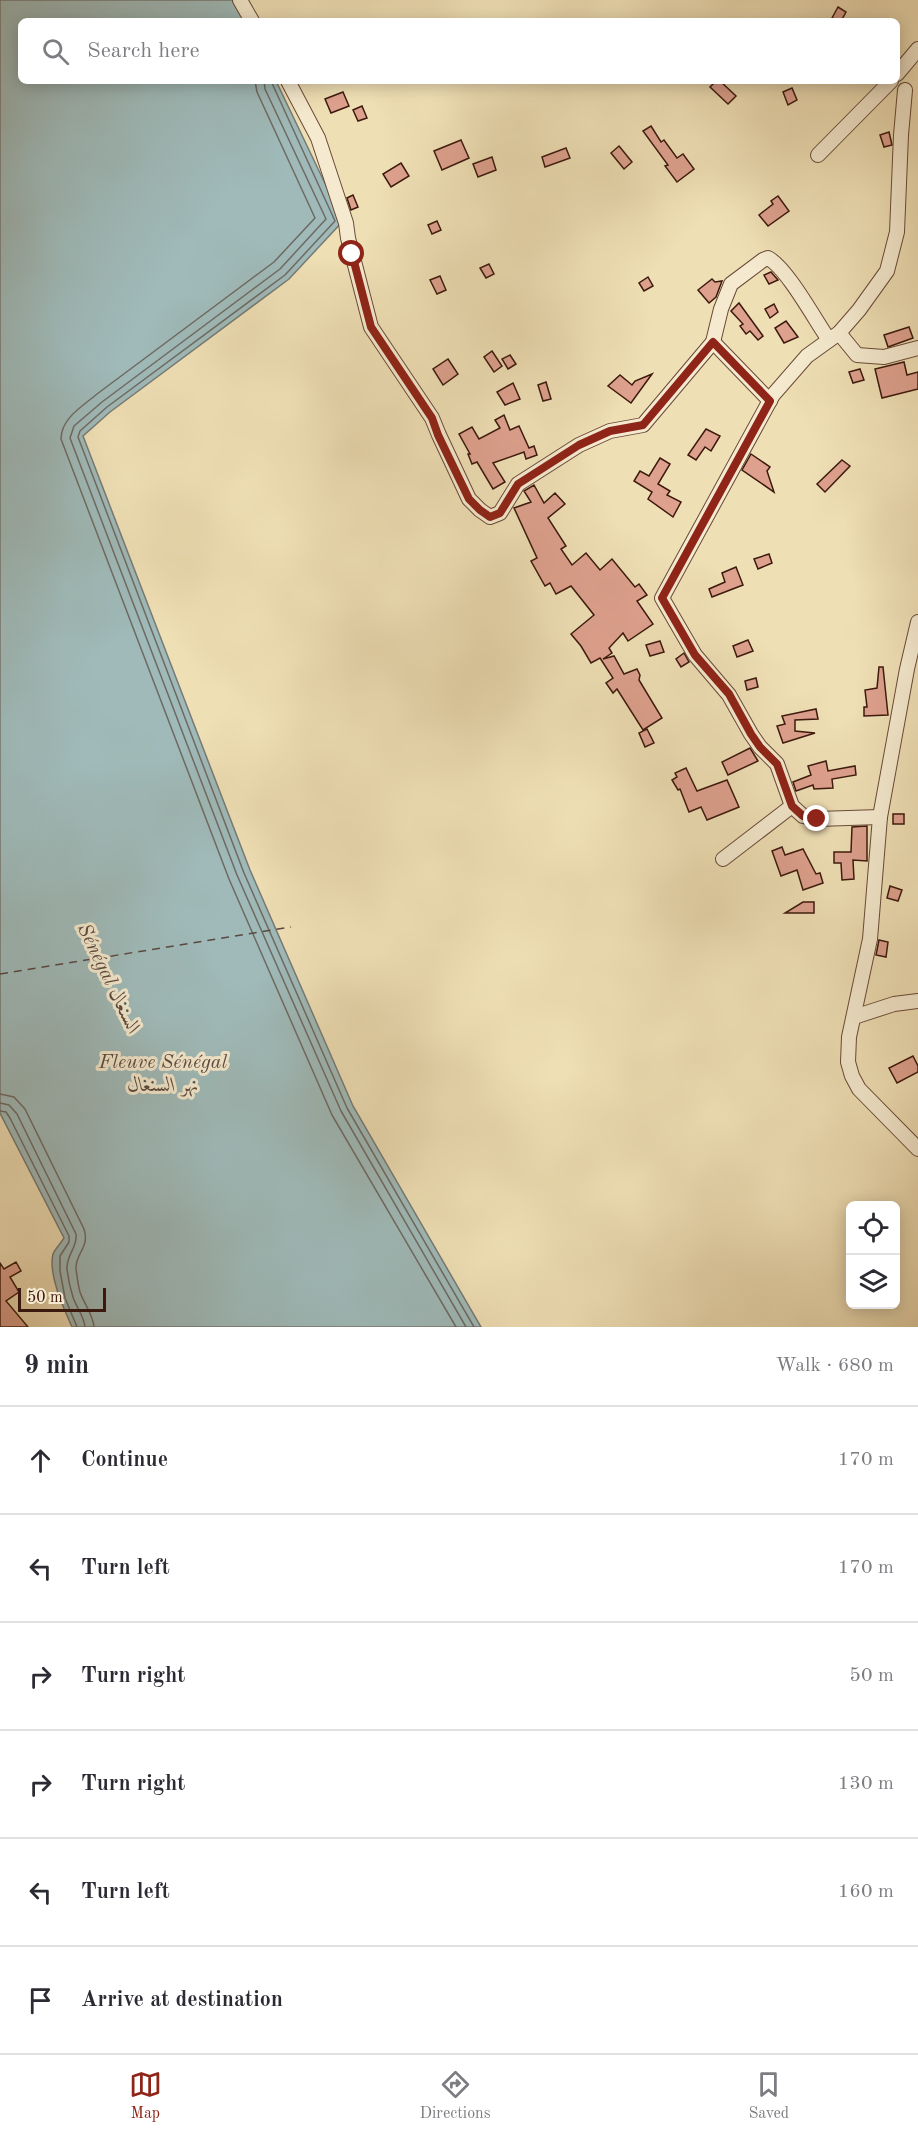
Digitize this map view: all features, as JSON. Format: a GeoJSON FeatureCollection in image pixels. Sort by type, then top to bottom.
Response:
{"type":"FeatureCollection","features":[{"type":"Feature","properties":{"kind":"street"},"geometry":{"type":"LineString","coordinates":[[240,0],[250,18]]}},
{"type":"Feature","properties":{"kind":"street"},"geometry":{"type":"LineString","coordinates":[[900,70],[918,49]]}},
{"type":"Feature","properties":{"kind":"street"},"geometry":{"type":"LineString","coordinates":[[290,84],[318,138],[346,223],[371,327],[432,418],[469,499],[490,517],[500,513],[518,484],[579,445],[610,431],[643,425],[713,342],[721,309],[731,284],[768,258],[774,261],[793,285],[815,321],[857,355],[884,357],[918,348]]}},
{"type":"Feature","properties":{"kind":"street"},"geometry":{"type":"LineString","coordinates":[[818,155],[889,84],[911,92],[901,135],[897,232],[887,272],[859,310],[834,337],[807,356],[770,401],[662,598],[695,655],[729,694],[751,734],[777,764],[792,806],[803,816],[817,819],[880,817]]}},
{"type":"Feature","properties":{"kind":"street"},"geometry":{"type":"LineString","coordinates":[[713,342],[770,401]]}},
{"type":"Feature","properties":{"kind":"street"},"geometry":{"type":"LineString","coordinates":[[918,622],[907,669],[880,817],[870,939],[849,1037],[848,1062],[859,1089],[918,1149]]}},
{"type":"Feature","properties":{"kind":"street"},"geometry":{"type":"LineString","coordinates":[[723,859],[792,806]]}},
{"type":"Feature","properties":{"kind":"street"},"geometry":{"type":"LineString","coordinates":[[854,1017],[894,1004],[918,1001]]}},
{"type":"Feature","properties":{"kind":"water","name":"Fleuve Sénégal نهر السنغال"},"geometry":{"type":"Polygon","coordinates":[[[0,0],[232,0],[242,18],[18,18],[18,84],[277,84],[343,221],[289,279],[110,412],[83,436],[250,870],[353,1106],[481,1327],[72,1327],[61,1302],[52,1262],[54,1252],[64,1238],[0,1113],[0,0]]]}},
{"type":"Feature","properties":{"kind":"building"},"geometry":{"type":"Polygon","coordinates":[[[838,7],[846,12],[843,18],[832,18],[838,7]]]}},
{"type":"Feature","properties":{"kind":"building"},"geometry":{"type":"Polygon","coordinates":[[[713,84],[723,84],[736,96],[728,104],[710,87],[713,84]]]}},
{"type":"Feature","properties":{"kind":"building"},"geometry":{"type":"Polygon","coordinates":[[[792,88],[797,100],[788,105],[783,92],[792,88]]]}},
{"type":"Feature","properties":{"kind":"building"},"geometry":{"type":"Polygon","coordinates":[[[343,92],[349,106],[331,113],[325,99],[343,92]]]}},
{"type":"Feature","properties":{"kind":"building"},"geometry":{"type":"Polygon","coordinates":[[[362,106],[367,118],[358,121],[353,110],[362,106]]]}},
{"type":"Feature","properties":{"kind":"building"},"geometry":{"type":"Polygon","coordinates":[[[651,126],[661,142],[664,140],[677,158],[683,154],[694,169],[677,182],[665,166],[668,165],[643,131],[651,126]]]}},
{"type":"Feature","properties":{"kind":"building"},"geometry":{"type":"Polygon","coordinates":[[[889,132],[892,145],[884,147],[880,135],[889,132]]]}},
{"type":"Feature","properties":{"kind":"building"},"geometry":{"type":"Polygon","coordinates":[[[461,140],[469,158],[442,170],[434,151],[461,140]]]}},
{"type":"Feature","properties":{"kind":"building"},"geometry":{"type":"Polygon","coordinates":[[[619,146],[632,162],[624,169],[611,153],[619,146]]]}},
{"type":"Feature","properties":{"kind":"building"},"geometry":{"type":"Polygon","coordinates":[[[566,148],[570,158],[545,167],[542,157],[566,148]]]}},
{"type":"Feature","properties":{"kind":"building"},"geometry":{"type":"Polygon","coordinates":[[[492,157],[496,170],[478,177],[473,164],[492,157]]]}},
{"type":"Feature","properties":{"kind":"building"},"geometry":{"type":"Polygon","coordinates":[[[401,163],[409,176],[391,187],[383,174],[401,163]]]}},
{"type":"Feature","properties":{"kind":"building"},"geometry":{"type":"Polygon","coordinates":[[[353,195],[358,207],[351,210],[347,198],[353,195]]]}},
{"type":"Feature","properties":{"kind":"building"},"geometry":{"type":"Polygon","coordinates":[[[778,196],[789,211],[768,226],[759,215],[773,204],[771,201],[778,196]]]}},
{"type":"Feature","properties":{"kind":"building"},"geometry":{"type":"Polygon","coordinates":[[[437,221],[441,230],[432,234],[428,225],[437,221]]]}},
{"type":"Feature","properties":{"kind":"building"},"geometry":{"type":"Polygon","coordinates":[[[489,264],[494,274],[486,278],[480,268],[489,264]]]}},
{"type":"Feature","properties":{"kind":"building"},"geometry":{"type":"Polygon","coordinates":[[[771,272],[778,280],[769,284],[764,275],[771,272]]]}},
{"type":"Feature","properties":{"kind":"building"},"geometry":{"type":"Polygon","coordinates":[[[440,276],[446,290],[437,294],[430,280],[440,276]]]}},
{"type":"Feature","properties":{"kind":"building"},"geometry":{"type":"Polygon","coordinates":[[[648,277],[653,286],[644,291],[639,283],[648,277]]]}},
{"type":"Feature","properties":{"kind":"building"},"geometry":{"type":"Polygon","coordinates":[[[712,279],[715,282],[722,281],[716,297],[709,303],[698,290],[712,279]]]}},
{"type":"Feature","properties":{"kind":"building"},"geometry":{"type":"Polygon","coordinates":[[[739,303],[763,336],[758,340],[750,331],[746,334],[740,326],[743,324],[731,311],[739,303]]]}},
{"type":"Feature","properties":{"kind":"building"},"geometry":{"type":"Polygon","coordinates":[[[774,304],[778,312],[770,318],[765,309],[774,304]]]}},
{"type":"Feature","properties":{"kind":"building"},"geometry":{"type":"Polygon","coordinates":[[[786,321],[798,337],[784,343],[775,328],[786,321]]]}},
{"type":"Feature","properties":{"kind":"building"},"geometry":{"type":"Polygon","coordinates":[[[909,327],[913,338],[888,347],[884,335],[909,327]]]}},
{"type":"Feature","properties":{"kind":"building"},"geometry":{"type":"Polygon","coordinates":[[[492,351],[502,366],[494,372],[484,357],[492,351]]]}},
{"type":"Feature","properties":{"kind":"building"},"geometry":{"type":"Polygon","coordinates":[[[510,355],[516,364],[508,369],[502,359],[510,355]]]}},
{"type":"Feature","properties":{"kind":"building"},"geometry":{"type":"Polygon","coordinates":[[[448,359],[458,374],[443,385],[433,369],[448,359]]]}},
{"type":"Feature","properties":{"kind":"building"},"geometry":{"type":"Polygon","coordinates":[[[904,362],[907,375],[918,372],[918,389],[882,398],[875,369],[904,362]]]}},
{"type":"Feature","properties":{"kind":"building"},"geometry":{"type":"Polygon","coordinates":[[[860,369],[864,380],[853,383],[849,372],[860,369]]]}},
{"type":"Feature","properties":{"kind":"building"},"geometry":{"type":"Polygon","coordinates":[[[652,374],[631,403],[608,386],[620,375],[632,385],[635,381],[652,374]]]}},
{"type":"Feature","properties":{"kind":"building"},"geometry":{"type":"Polygon","coordinates":[[[546,382],[551,399],[543,401],[538,385],[546,382]]]}},
{"type":"Feature","properties":{"kind":"building"},"geometry":{"type":"Polygon","coordinates":[[[513,383],[520,399],[505,405],[497,392],[513,383]]]}},
{"type":"Feature","properties":{"kind":"building"},"geometry":{"type":"Polygon","coordinates":[[[504,415],[510,430],[519,426],[529,448],[534,446],[537,455],[526,459],[524,452],[493,463],[505,482],[493,489],[477,462],[472,464],[468,454],[470,454],[459,434],[472,427],[479,439],[500,428],[495,420],[504,415]]]}},
{"type":"Feature","properties":{"kind":"building"},"geometry":{"type":"Polygon","coordinates":[[[706,429],[720,436],[711,451],[705,447],[696,460],[688,455],[706,429]]]}},
{"type":"Feature","properties":{"kind":"building"},"geometry":{"type":"Polygon","coordinates":[[[751,454],[770,467],[767,471],[774,492],[742,470],[751,454]]]}},
{"type":"Feature","properties":{"kind":"building"},"geometry":{"type":"Polygon","coordinates":[[[660,458],[670,464],[658,484],[670,491],[667,495],[681,502],[673,517],[648,499],[652,492],[634,481],[640,471],[649,476],[660,458]]]}},
{"type":"Feature","properties":{"kind":"building"},"geometry":{"type":"Polygon","coordinates":[[[842,460],[850,466],[825,492],[817,484],[842,460]]]}},
{"type":"Feature","properties":{"kind":"building"},"geometry":{"type":"Polygon","coordinates":[[[534,485],[544,503],[555,493],[565,504],[548,518],[566,546],[561,549],[572,565],[586,553],[600,570],[612,559],[635,587],[639,584],[647,595],[637,601],[653,624],[628,641],[623,633],[609,648],[612,653],[603,659],[614,656],[624,674],[637,669],[640,675],[639,680],[662,718],[643,730],[617,689],[613,693],[606,683],[613,678],[600,658],[591,663],[571,634],[594,615],[571,586],[556,594],[550,583],[545,586],[531,561],[537,558],[514,508],[531,502],[524,491],[534,485]]]}},
{"type":"Feature","properties":{"kind":"building"},"geometry":{"type":"Polygon","coordinates":[[[769,554],[772,563],[758,569],[754,559],[769,554]]]}},
{"type":"Feature","properties":{"kind":"building"},"geometry":{"type":"Polygon","coordinates":[[[736,567],[743,585],[712,597],[709,589],[725,582],[722,573],[736,567]]]}},
{"type":"Feature","properties":{"kind":"building"},"geometry":{"type":"Polygon","coordinates":[[[748,640],[753,651],[737,657],[733,646],[748,640]]]}},
{"type":"Feature","properties":{"kind":"building"},"geometry":{"type":"Polygon","coordinates":[[[660,641],[664,652],[650,656],[646,645],[660,641]]]}},
{"type":"Feature","properties":{"kind":"building"},"geometry":{"type":"Polygon","coordinates":[[[684,653],[689,662],[681,667],[676,659],[684,653]]]}},
{"type":"Feature","properties":{"kind":"building"},"geometry":{"type":"Polygon","coordinates":[[[879,667],[883,667],[888,715],[864,716],[864,707],[867,707],[865,690],[877,688],[879,667]]]}},
{"type":"Feature","properties":{"kind":"building"},"geometry":{"type":"Polygon","coordinates":[[[756,678],[758,687],[747,690],[745,681],[756,678]]]}},
{"type":"Feature","properties":{"kind":"building"},"geometry":{"type":"Polygon","coordinates":[[[816,709],[818,719],[795,720],[795,731],[815,733],[783,743],[777,726],[785,724],[782,716],[816,709]]]}},
{"type":"Feature","properties":{"kind":"building"},"geometry":{"type":"Polygon","coordinates":[[[647,729],[654,743],[645,747],[639,733],[647,729]]]}},
{"type":"Feature","properties":{"kind":"building"},"geometry":{"type":"Polygon","coordinates":[[[750,748],[758,761],[728,775],[722,762],[750,748]]]}},
{"type":"Feature","properties":{"kind":"building"},"geometry":{"type":"Polygon","coordinates":[[[826,761],[828,771],[855,766],[856,775],[832,779],[833,788],[814,789],[813,785],[796,791],[793,782],[811,775],[808,766],[826,761]]]}},
{"type":"Feature","properties":{"kind":"building"},"geometry":{"type":"Polygon","coordinates":[[[686,768],[697,791],[727,780],[739,807],[707,820],[701,807],[689,812],[680,789],[678,790],[672,780],[677,777],[675,773],[686,768]]]}},
{"type":"Feature","properties":{"kind":"building"},"geometry":{"type":"Polygon","coordinates":[[[893,814],[904,814],[904,824],[893,824],[893,814]]]}},
{"type":"Feature","properties":{"kind":"building"},"geometry":{"type":"Polygon","coordinates":[[[867,826],[867,861],[853,860],[854,879],[842,880],[841,863],[834,863],[834,852],[851,852],[852,827],[867,826]]]}},
{"type":"Feature","properties":{"kind":"building"},"geometry":{"type":"Polygon","coordinates":[[[782,847],[785,855],[803,849],[816,874],[820,873],[823,883],[803,890],[797,870],[781,876],[772,851],[782,847]]]}},
{"type":"Feature","properties":{"kind":"building"},"geometry":{"type":"Polygon","coordinates":[[[890,886],[902,890],[898,901],[887,898],[890,886]]]}},
{"type":"Feature","properties":{"kind":"building"},"geometry":{"type":"Polygon","coordinates":[[[803,902],[814,902],[814,913],[785,913],[803,902]]]}},
{"type":"Feature","properties":{"kind":"building"},"geometry":{"type":"Polygon","coordinates":[[[879,940],[888,942],[886,957],[876,955],[879,940]]]}},
{"type":"Feature","properties":{"kind":"building"},"geometry":{"type":"Polygon","coordinates":[[[913,1056],[918,1072],[897,1083],[889,1068],[913,1056]]]}},
{"type":"Feature","properties":{"kind":"building"},"geometry":{"type":"Polygon","coordinates":[[[16,1262],[21,1271],[10,1277],[19,1292],[6,1301],[28,1327],[0,1327],[0,1263],[4,1269],[16,1262]]]}},
{"type":"Feature","properties":{"kind":"ferry route"},"geometry":{"type":"LineString","coordinates":[[0,974],[291,927]]}},
{"type":"Feature","properties":{"kind":"route"},"geometry":{"type":"LineString","coordinates":[[352,254],[371,327],[432,418],[469,499],[490,517],[500,513],[518,484],[579,445],[610,431],[643,425],[713,342],[770,401],[662,598],[695,655],[729,694],[751,734],[777,764],[792,806],[803,816],[817,819]]}},
{"type":"Feature","properties":{"kind":"water label","name":"Sénégal السنغال"},"geometry":{"type":"Point","coordinates":[108,979]}}]}
